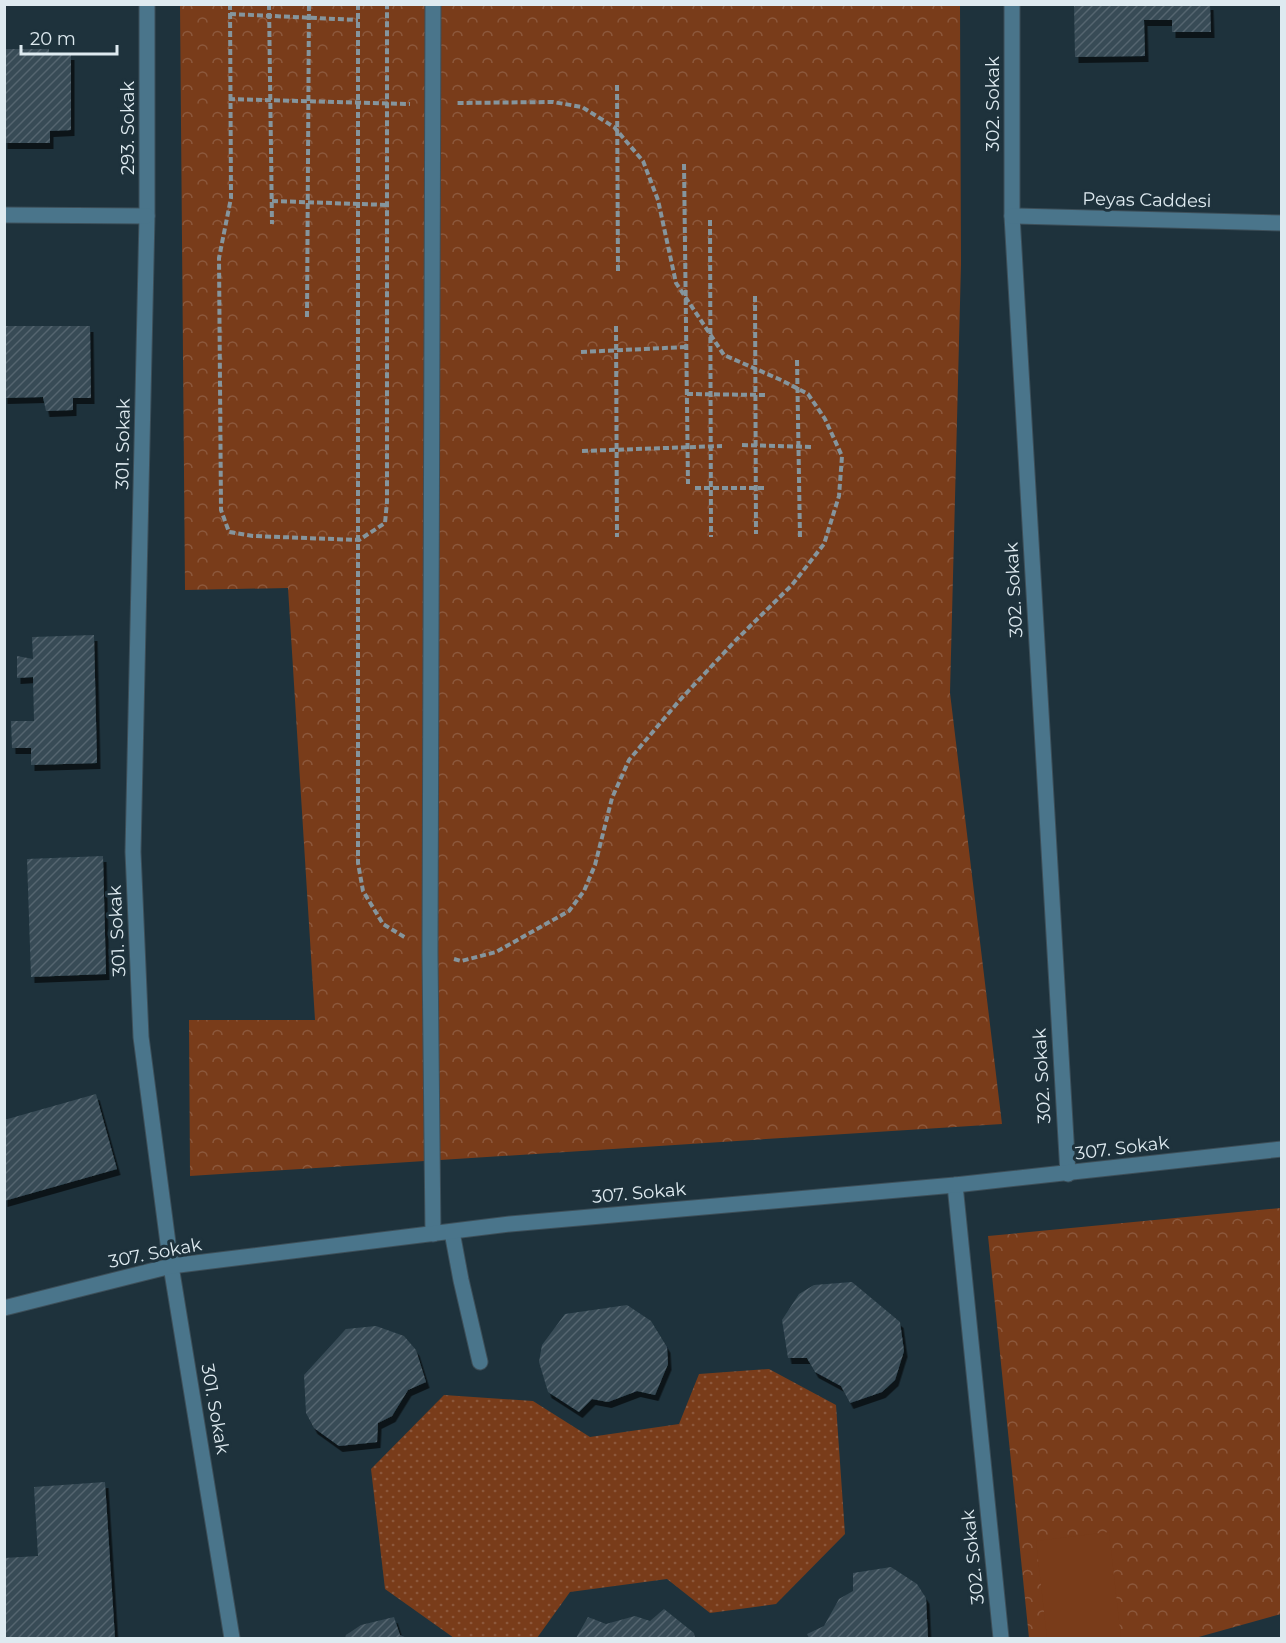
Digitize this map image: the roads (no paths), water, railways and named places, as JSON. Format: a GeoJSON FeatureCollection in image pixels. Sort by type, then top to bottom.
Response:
{"type":"FeatureCollection","features":[{"type":"Feature","properties":{"kind":"street","name":"293. Sokak"},"geometry":{"type":"LineString","coordinates":[[147,4],[147,216]]}},
{"type":"Feature","properties":{"kind":"street"},"geometry":{"type":"LineString","coordinates":[[433,4],[430,953],[433,1234]]}},
{"type":"Feature","properties":{"kind":"street","name":"302. Sokak"},"geometry":{"type":"LineString","coordinates":[[1012,4],[1012,216],[1068,1174]]}},
{"type":"Feature","properties":{"kind":"street"},"geometry":{"type":"LineString","coordinates":[[4,215],[147,216]]}},
{"type":"Feature","properties":{"kind":"street","name":"301. Sokak"},"geometry":{"type":"LineString","coordinates":[[147,216],[133,852],[141,1037],[171,1266],[232,1638]]}},
{"type":"Feature","properties":{"kind":"street","name":"Peyas Caddesi"},"geometry":{"type":"LineString","coordinates":[[1012,216],[1281,224]]}},
{"type":"Feature","properties":{"kind":"street","name":"307. Sokak"},"geometry":{"type":"LineString","coordinates":[[4,1308],[171,1266],[510,1224],[955,1185],[1281,1149]]}},
{"type":"Feature","properties":{"kind":"street","name":"302. Sokak"},"geometry":{"type":"LineString","coordinates":[[955,1185],[1001,1638]]}},
{"type":"Feature","properties":{"kind":"street"},"geometry":{"type":"LineString","coordinates":[[452,1232],[480,1362]]}}]}
